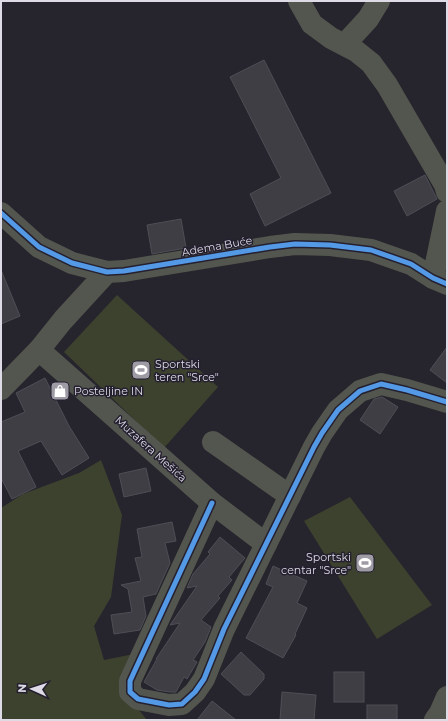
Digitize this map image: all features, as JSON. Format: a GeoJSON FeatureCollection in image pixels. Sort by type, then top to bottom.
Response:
{"type":"FeatureCollection","features":[{"type":"Feature","properties":{"kind":"street"},"geometry":{"type":"LineString","coordinates":[[298,1],[312,24],[331,38],[346,44],[371,63],[387,85],[446,185],[447,192]]}},
{"type":"Feature","properties":{"kind":"street"},"geometry":{"type":"LineString","coordinates":[[346,44],[368,19],[379,1]]}},
{"type":"Feature","properties":{"kind":"street"},"geometry":{"type":"LineString","coordinates":[[440,281],[447,211]]}},
{"type":"Feature","properties":{"kind":"street","name":"Adema Buće"},"geometry":{"type":"LineString","coordinates":[[1,213],[39,247],[72,263],[107,272],[124,271],[270,247],[302,244],[330,245],[371,250],[411,264],[440,281]]}},
{"type":"Feature","properties":{"kind":"street"},"geometry":{"type":"LineString","coordinates":[[1,389],[39,350],[63,320],[107,272]]}},
{"type":"Feature","properties":{"kind":"street","name":"Muzafera Mešića"},"geometry":{"type":"LineString","coordinates":[[39,350],[212,503],[266,544]]}},
{"type":"Feature","properties":{"kind":"street"},"geometry":{"type":"LineString","coordinates":[[212,503],[130,681],[130,692],[138,699],[169,705],[182,704],[195,692],[204,679],[224,630],[266,544],[322,433],[338,410],[360,391],[381,384],[447,402]]}},
{"type":"Feature","properties":{"kind":"street"},"geometry":{"type":"LineString","coordinates":[[213,442],[290,496]]}},
{"type":"Feature","properties":{"kind":"street"},"geometry":{"type":"LineString","coordinates":[[435,720],[447,697]]}},
{"type":"Feature","properties":{"kind":"street"},"geometry":{"type":"LineString","coordinates":[[169,705],[184,720]]}},
{"type":"Feature","properties":{"kind":"green space","name":"Sportski teren \"Srce\""},"geometry":{"type":"Polygon","coordinates":[[[117,295],[218,387],[164,448],[64,352],[117,295]]]}},
{"type":"Feature","properties":{"kind":"green space"},"geometry":{"type":"Polygon","coordinates":[[[101,460],[122,515],[111,597],[94,626],[104,660],[144,652],[125,693],[147,720],[1,720],[1,508],[23,494],[79,473],[101,460]]]}},
{"type":"Feature","properties":{"kind":"green space","name":"Sportski centar \"Srce\""},"geometry":{"type":"Polygon","coordinates":[[[350,497],[432,605],[377,639],[304,521],[350,497]]]}},
{"type":"Feature","properties":{"kind":"building"},"geometry":{"type":"Polygon","coordinates":[[[264,60],[331,193],[265,226],[250,194],[281,178],[230,77],[264,60]]]}},
{"type":"Feature","properties":{"kind":"building"},"geometry":{"type":"Polygon","coordinates":[[[425,175],[437,199],[407,216],[394,191],[425,175]]]}},
{"type":"Feature","properties":{"kind":"building"},"geometry":{"type":"Polygon","coordinates":[[[181,219],[186,248],[152,254],[147,225],[181,219]]]}},
{"type":"Feature","properties":{"kind":"building"},"geometry":{"type":"Polygon","coordinates":[[[1,270],[20,316],[1,324],[1,270]]]}},
{"type":"Feature","properties":{"kind":"building"},"geometry":{"type":"Polygon","coordinates":[[[447,347],[447,383],[430,370],[447,347]]]}},
{"type":"Feature","properties":{"kind":"building"},"geometry":{"type":"Polygon","coordinates":[[[45,378],[69,426],[89,458],[62,475],[41,441],[18,451],[36,487],[12,499],[1,478],[1,422],[25,412],[16,393],[45,378]]]}},
{"type":"Feature","properties":{"kind":"building"},"geometry":{"type":"Polygon","coordinates":[[[382,397],[398,407],[380,434],[360,420],[374,399],[382,397]]]}},
{"type":"Feature","properties":{"kind":"building"},"geometry":{"type":"Polygon","coordinates":[[[146,468],[151,491],[124,497],[119,474],[146,468]]]}},
{"type":"Feature","properties":{"kind":"building"},"geometry":{"type":"Polygon","coordinates":[[[172,522],[176,541],[165,543],[170,563],[156,594],[143,597],[146,616],[140,630],[114,634],[111,615],[132,612],[128,589],[121,585],[141,581],[135,558],[142,557],[137,529],[172,522]]]}},
{"type":"Feature","properties":{"kind":"building"},"geometry":{"type":"Polygon","coordinates":[[[220,537],[245,558],[229,577],[232,580],[218,596],[220,598],[201,620],[211,627],[205,642],[193,660],[197,662],[187,679],[184,677],[176,692],[157,690],[144,682],[156,659],[180,623],[170,625],[197,586],[187,588],[193,574],[210,554],[208,552],[220,537]]]}},
{"type":"Feature","properties":{"kind":"building"},"geometry":{"type":"Polygon","coordinates":[[[273,566],[307,581],[297,603],[307,608],[295,634],[296,635],[283,658],[246,638],[273,587],[266,584],[273,566]]]}},
{"type":"Feature","properties":{"kind":"building"},"geometry":{"type":"Polygon","coordinates":[[[241,652],[264,674],[264,679],[250,695],[244,695],[221,674],[241,652]]]}},
{"type":"Feature","properties":{"kind":"building"},"geometry":{"type":"Polygon","coordinates":[[[334,672],[364,672],[364,702],[334,702],[334,672]]]}},
{"type":"Feature","properties":{"kind":"building"},"geometry":{"type":"Polygon","coordinates":[[[282,692],[316,695],[314,720],[280,720],[282,692]]]}},
{"type":"Feature","properties":{"kind":"building"},"geometry":{"type":"Polygon","coordinates":[[[212,701],[236,720],[197,720],[212,701]]]}},
{"type":"Feature","properties":{"kind":"building"},"geometry":{"type":"Polygon","coordinates":[[[367,705],[397,705],[397,720],[367,720],[367,705]]]}},
{"type":"Feature","properties":{"kind":"cycle path"},"geometry":{"type":"LineString","coordinates":[[1,213],[39,247],[72,263],[107,272],[124,271],[270,247],[295,244],[330,245],[371,250],[411,264],[433,278],[447,284]]}},
{"type":"Feature","properties":{"kind":"cycle path"},"geometry":{"type":"LineString","coordinates":[[212,503],[130,681],[130,692],[138,699],[169,705],[182,704],[195,692],[204,679],[224,629],[314,447],[338,410],[360,391],[381,384],[447,402]]}},
{"type":"Feature","properties":{"kind":"place","name":"Sportski teren \"Srce\""},"geometry":{"type":"Point","coordinates":[141,370]}},
{"type":"Feature","properties":{"kind":"place","name":"Posteljine IN"},"geometry":{"type":"Point","coordinates":[60,391]}},
{"type":"Feature","properties":{"kind":"place","name":"Sportski centar \"Srce\""},"geometry":{"type":"Point","coordinates":[365,563]}}]}
